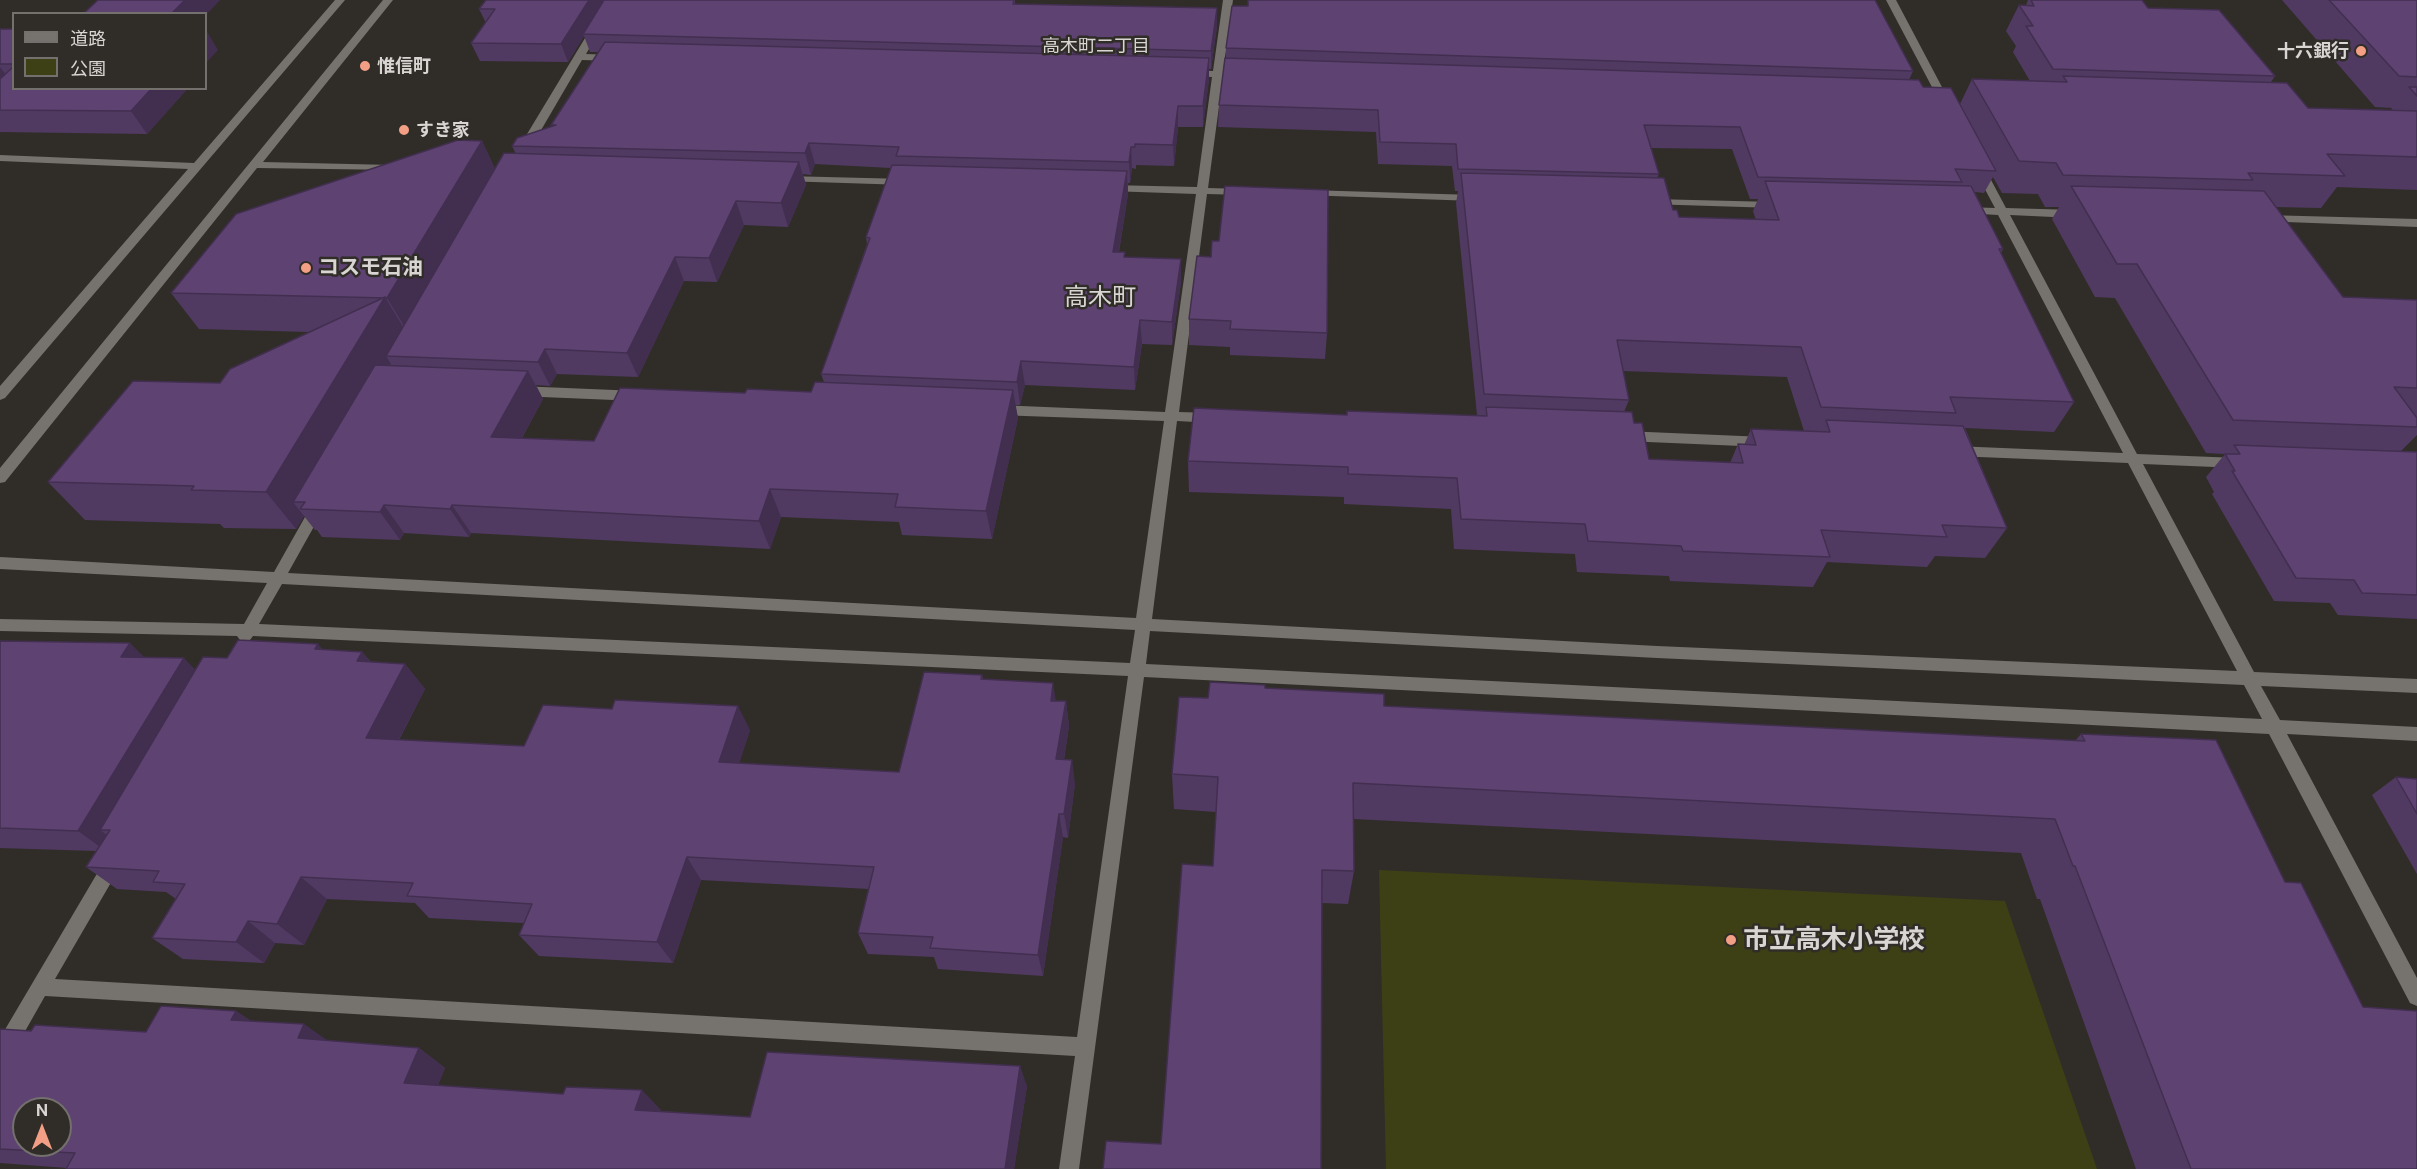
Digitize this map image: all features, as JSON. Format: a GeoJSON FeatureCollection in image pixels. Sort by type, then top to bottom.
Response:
{"type":"FeatureCollection","features":[{"type":"Feature","properties":{"kind":"street"},"geometry":{"type":"LineString","coordinates":[[0,395],[340,0]]}},
{"type":"Feature","properties":{"kind":"street"},"geometry":{"type":"LineString","coordinates":[[0,478],[388,0]]}},
{"type":"Feature","properties":{"kind":"street"},"geometry":{"type":"LineString","coordinates":[[516,162],[614,0]]}},
{"type":"Feature","properties":{"kind":"street"},"geometry":{"type":"LineString","coordinates":[[1069,1169],[1228,0]]}},
{"type":"Feature","properties":{"kind":"street"},"geometry":{"type":"LineString","coordinates":[[1891,0],[1954,120]]}},
{"type":"Feature","properties":{"kind":"street"},"geometry":{"type":"LineString","coordinates":[[579,57],[626,58]]}},
{"type":"Feature","properties":{"kind":"street"},"geometry":{"type":"LineString","coordinates":[[1182,73],[1254,75]]}},
{"type":"Feature","properties":{"kind":"street"},"geometry":{"type":"LineString","coordinates":[[1970,150],[2417,997]]}},
{"type":"Feature","properties":{"kind":"street"},"geometry":{"type":"LineString","coordinates":[[0,158],[196,166]]}},
{"type":"Feature","properties":{"kind":"street"},"geometry":{"type":"LineString","coordinates":[[256,165],[406,169]]}},
{"type":"Feature","properties":{"kind":"street"},"geometry":{"type":"LineString","coordinates":[[773,179],[916,183]]}},
{"type":"Feature","properties":{"kind":"street"},"geometry":{"type":"LineString","coordinates":[[1095,188],[1262,192]]}},
{"type":"Feature","properties":{"kind":"street"},"geometry":{"type":"LineString","coordinates":[[1298,193],[1489,198]]}},
{"type":"Feature","properties":{"kind":"street"},"geometry":{"type":"LineString","coordinates":[[1644,202],[1787,206]]}},
{"type":"Feature","properties":{"kind":"street"},"geometry":{"type":"LineString","coordinates":[[1955,210],[2085,214]]}},
{"type":"Feature","properties":{"kind":"street"},"geometry":{"type":"LineString","coordinates":[[2251,219],[2417,223]]}},
{"type":"Feature","properties":{"kind":"street"},"geometry":{"type":"LineString","coordinates":[[505,390],[648,396]]}},
{"type":"Feature","properties":{"kind":"street"},"geometry":{"type":"LineString","coordinates":[[981,409],[1231,419]]}},
{"type":"Feature","properties":{"kind":"street"},"geometry":{"type":"LineString","coordinates":[[1610,436],[1777,443]]}},
{"type":"Feature","properties":{"kind":"street"},"geometry":{"type":"LineString","coordinates":[[1943,450],[2251,463]]}},
{"type":"Feature","properties":{"kind":"street"},"geometry":{"type":"LineString","coordinates":[[236,650],[323,497]]}},
{"type":"Feature","properties":{"kind":"street"},"geometry":{"type":"LineString","coordinates":[[0,563],[1669,652],[2417,686]]}},
{"type":"Feature","properties":{"kind":"street"},"geometry":{"type":"LineString","coordinates":[[0,625],[248,630],[1137,670],[2417,734]]}},
{"type":"Feature","properties":{"kind":"street"},"geometry":{"type":"LineString","coordinates":[[0,1056],[124,844]]}},
{"type":"Feature","properties":{"kind":"street"},"geometry":{"type":"LineString","coordinates":[[41,987],[1086,1047]]}},
{"type":"Feature","properties":{"kind":"green space"},"geometry":{"type":"Polygon","coordinates":[[[1379,870],[2005,901],[2097,1169],[1386,1169],[1379,870]]]}},
{"type":"Feature","properties":{"kind":"building"},"geometry":{"type":"Polygon","coordinates":[[[98,0],[185,0],[173,12],[85,12],[98,0]]]}},
{"type":"Feature","properties":{"kind":"building"},"geometry":{"type":"Polygon","coordinates":[[[486,0],[589,0],[561,44],[471,43],[495,9],[479,9],[486,0]]]}},
{"type":"Feature","properties":{"kind":"building"},"geometry":{"type":"Polygon","coordinates":[[[604,0],[1014,0],[1013,4],[1217,8],[1211,51],[583,34],[604,0]]]}},
{"type":"Feature","properties":{"kind":"building"},"geometry":{"type":"Polygon","coordinates":[[[1248,0],[1875,0],[1913,71],[1226,48],[1232,6],[1248,6],[1248,0]]]}},
{"type":"Feature","properties":{"kind":"building"},"geometry":{"type":"Polygon","coordinates":[[[2031,0],[2142,0],[2148,8],[2219,10],[2275,76],[2053,69],[2026,26],[2033,26],[2019,5],[2034,6],[2031,0]]]}},
{"type":"Feature","properties":{"kind":"building"},"geometry":{"type":"Polygon","coordinates":[[[2329,0],[2417,0],[2417,77],[2399,76],[2329,0]]]}},
{"type":"Feature","properties":{"kind":"building"},"geometry":{"type":"Polygon","coordinates":[[[0,29],[12,29],[12,64],[0,64],[0,29]]]}},
{"type":"Feature","properties":{"kind":"building"},"geometry":{"type":"Polygon","coordinates":[[[605,42],[1209,58],[1203,106],[1178,106],[1173,145],[1135,144],[1135,147],[1131,147],[1129,162],[896,156],[899,147],[809,143],[805,153],[512,146],[517,138],[556,125],[551,125],[605,42]]]}},
{"type":"Feature","properties":{"kind":"building"},"geometry":{"type":"Polygon","coordinates":[[[1225,58],[1919,80],[1923,87],[1951,88],[1996,171],[1955,169],[1962,182],[1758,177],[1740,127],[1644,125],[1659,174],[1458,169],[1456,144],[1380,142],[1378,110],[1219,105],[1225,58]]]}},
{"type":"Feature","properties":{"kind":"building"},"geometry":{"type":"Polygon","coordinates":[[[12,68],[12,90],[150,90],[131,111],[0,110],[0,79],[12,68]]]}},
{"type":"Feature","properties":{"kind":"building"},"geometry":{"type":"Polygon","coordinates":[[[2063,76],[2287,83],[2308,108],[2417,111],[2417,157],[2327,154],[2345,176],[2248,173],[2253,180],[2063,175],[2056,163],[2019,161],[1972,79],[2067,82],[2063,76]]]}},
{"type":"Feature","properties":{"kind":"building"},"geometry":{"type":"Polygon","coordinates":[[[2409,87],[2417,87],[2417,96],[2409,87]]]}},
{"type":"Feature","properties":{"kind":"building"},"geometry":{"type":"Polygon","coordinates":[[[458,140],[482,141],[387,298],[171,293],[236,214],[458,140]]]}},
{"type":"Feature","properties":{"kind":"building"},"geometry":{"type":"Polygon","coordinates":[[[504,153],[799,162],[781,203],[736,201],[709,258],[675,257],[627,353],[545,349],[538,362],[386,356],[504,153]]]}},
{"type":"Feature","properties":{"kind":"building"},"geometry":{"type":"Polygon","coordinates":[[[892,165],[1127,171],[1113,252],[1125,252],[1124,257],[1181,259],[1172,322],[1140,320],[1134,367],[1021,361],[1017,382],[821,374],[870,238],[866,237],[892,165]]]}},
{"type":"Feature","properties":{"kind":"building"},"geometry":{"type":"Polygon","coordinates":[[[1461,173],[1664,178],[1673,210],[1677,210],[1679,217],[1779,220],[1765,181],[1971,186],[2003,249],[1999,249],[2074,402],[1950,397],[1956,413],[1821,407],[1801,347],[1617,340],[1629,400],[1484,394],[1461,173]]]}},
{"type":"Feature","properties":{"kind":"building"},"geometry":{"type":"Polygon","coordinates":[[[1225,186],[1328,190],[1327,333],[1230,329],[1231,321],[1189,319],[1197,256],[1211,257],[1212,241],[1219,241],[1225,186]]]}},
{"type":"Feature","properties":{"kind":"building"},"geometry":{"type":"Polygon","coordinates":[[[2071,186],[2264,191],[2343,297],[2417,300],[2417,388],[2394,387],[2417,418],[2417,427],[2233,420],[2137,264],[2117,264],[2071,186]]]}},
{"type":"Feature","properties":{"kind":"building"},"geometry":{"type":"Polygon","coordinates":[[[385,297],[266,492],[191,490],[194,486],[48,482],[133,381],[220,383],[230,369],[385,297]]]}},
{"type":"Feature","properties":{"kind":"building"},"geometry":{"type":"Polygon","coordinates":[[[375,365],[528,371],[491,437],[594,441],[620,388],[745,393],[747,389],[811,392],[815,382],[1013,390],[986,511],[895,507],[898,494],[770,489],[759,521],[452,505],[450,509],[384,505],[380,512],[300,509],[305,502],[293,502],[375,365]]]}},
{"type":"Feature","properties":{"kind":"building"},"geometry":{"type":"Polygon","coordinates":[[[1486,407],[1632,412],[1634,423],[1642,423],[1649,459],[1743,463],[1738,444],[1756,445],[1751,429],[1830,432],[1826,420],[1963,426],[2007,528],[1942,525],[1947,537],[1821,530],[1830,557],[1683,551],[1681,546],[1588,541],[1585,524],[1461,519],[1457,478],[1348,474],[1348,467],[1188,461],[1194,408],[1347,415],[1347,411],[1487,416],[1486,407]]]}},
{"type":"Feature","properties":{"kind":"building"},"geometry":{"type":"Polygon","coordinates":[[[2234,445],[2417,452],[2417,595],[2362,593],[2354,580],[2296,578],[2232,471],[2235,471],[2225,454],[2240,454],[2234,445]]]}},
{"type":"Feature","properties":{"kind":"building"},"geometry":{"type":"Polygon","coordinates":[[[238,640],[318,644],[315,649],[362,652],[357,661],[405,664],[366,738],[524,746],[543,705],[612,709],[615,700],[738,706],[719,762],[899,772],[924,672],[982,675],[981,679],[1053,683],[1051,701],[1066,701],[1056,759],[1072,760],[1064,814],[1059,814],[1038,955],[930,948],[933,937],[858,933],[874,867],[687,857],[657,942],[519,935],[532,904],[407,896],[413,883],[301,877],[277,924],[248,921],[236,942],[152,938],[185,884],[153,882],[159,871],[86,867],[110,830],[100,830],[203,657],[227,658],[238,640]]]}},
{"type":"Feature","properties":{"kind":"building"},"geometry":{"type":"Polygon","coordinates":[[[0,641],[130,643],[121,657],[184,658],[78,831],[0,828],[0,641]]]}},
{"type":"Feature","properties":{"kind":"building"},"geometry":{"type":"Polygon","coordinates":[[[1210,682],[1265,685],[1265,688],[1384,694],[1384,706],[2085,741],[2081,734],[2216,740],[2285,882],[2301,883],[2363,1007],[2417,1011],[2417,1169],[2191,1169],[2055,819],[1353,783],[1354,871],[1322,870],[1321,1169],[1103,1169],[1106,1141],[1161,1144],[1182,864],[1213,866],[1218,777],[1172,774],[1179,697],[1208,698],[1210,682]]]}},
{"type":"Feature","properties":{"kind":"building"},"geometry":{"type":"Polygon","coordinates":[[[2396,777],[2417,779],[2417,814],[2396,777]]]}},
{"type":"Feature","properties":{"kind":"building"},"geometry":{"type":"Polygon","coordinates":[[[161,1006],[236,1011],[231,1020],[304,1024],[298,1038],[419,1048],[404,1083],[563,1094],[566,1087],[642,1090],[635,1110],[750,1117],[767,1052],[1020,1066],[1005,1169],[66,1169],[75,1153],[72,1153],[72,1097],[12,1097],[12,1150],[0,1149],[0,1029],[31,1031],[35,1025],[146,1032],[161,1006]]]}},
{"type":"Feature","properties":{"kind":"place","name":"十六銀行"},"geometry":{"type":"Point","coordinates":[2361,51]}},
{"type":"Feature","properties":{"kind":"place","name":"惟信町"},"geometry":{"type":"Point","coordinates":[365,66]}},
{"type":"Feature","properties":{"kind":"place","name":"すき家"},"geometry":{"type":"Point","coordinates":[404,130]}},
{"type":"Feature","properties":{"kind":"place","name":"コスモ石油"},"geometry":{"type":"Point","coordinates":[306,268]}},
{"type":"Feature","properties":{"kind":"place","name":"市立高木小学校"},"geometry":{"type":"Point","coordinates":[1731,940]}},
{"type":"Feature","properties":{"kind":"district","name":"高木町二丁目"},"geometry":{"type":"Point","coordinates":[1096,46]}},
{"type":"Feature","properties":{"kind":"district","name":"高木町"},"geometry":{"type":"Point","coordinates":[1100,298]}}]}
